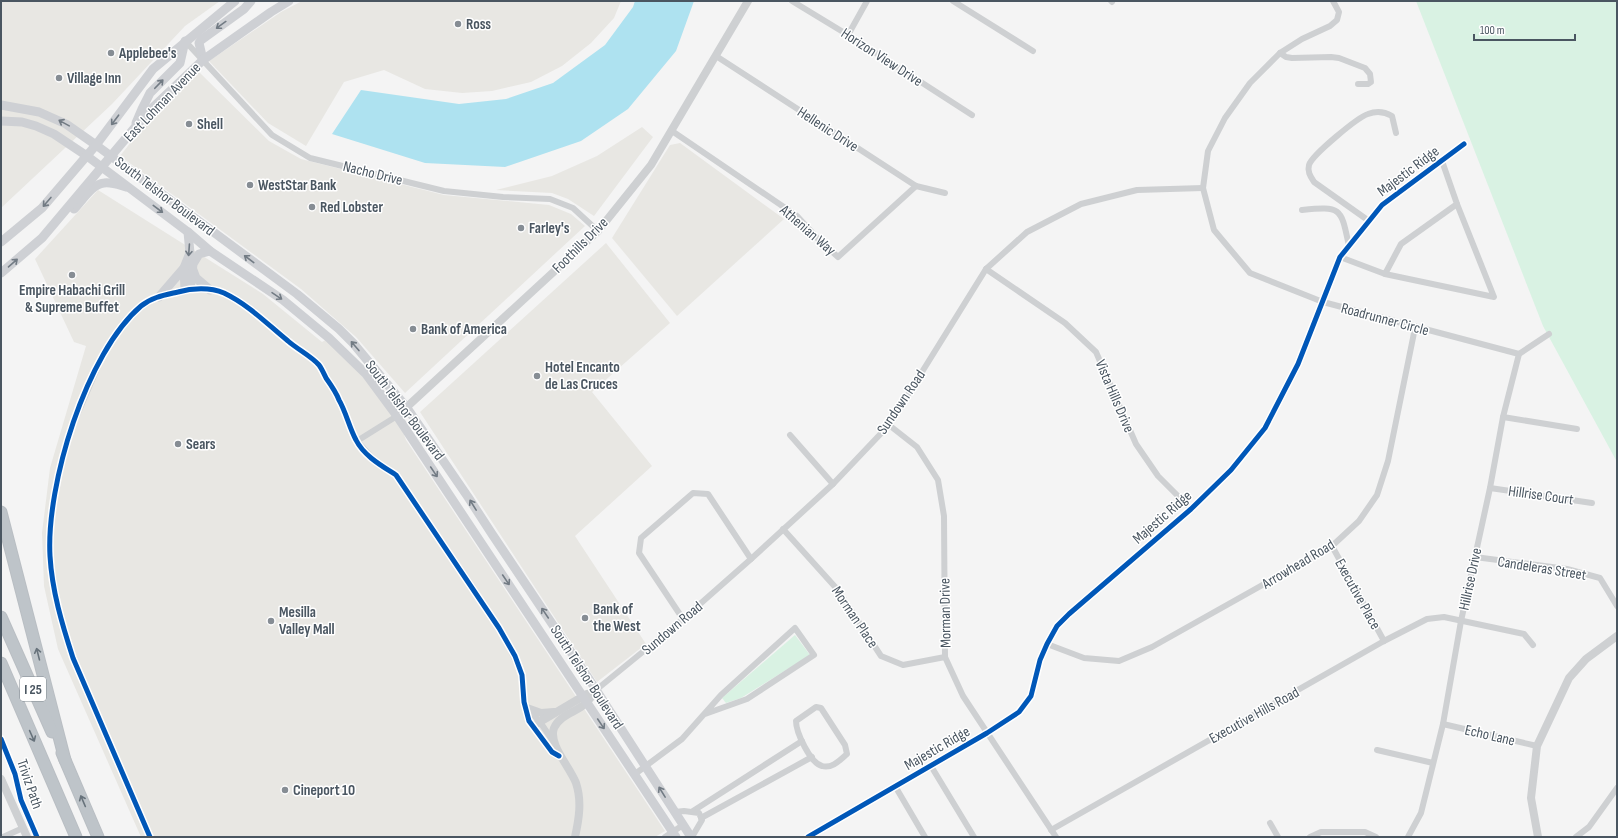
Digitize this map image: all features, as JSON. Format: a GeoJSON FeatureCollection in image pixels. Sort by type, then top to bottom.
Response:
{"type":"FeatureCollection","features":[{"type":"Feature","properties":{"kind":"highway"},"geometry":{"type":"LineString","coordinates":[[1,512],[65,760]]}},
{"type":"Feature","properties":{"kind":"highway","name":"I 25"},"geometry":{"type":"LineString","coordinates":[[1,617],[98,837]]}},
{"type":"Feature","properties":{"kind":"highway","name":"I 25"},"geometry":{"type":"LineString","coordinates":[[1,663],[16,701],[76,837]]}},
{"type":"Feature","properties":{"kind":"highway"},"geometry":{"type":"LineString","coordinates":[[1,674],[16,701]]}},
{"type":"Feature","properties":{"kind":"main road","name":"East Lohman Avenue"},"geometry":{"type":"LineString","coordinates":[[1,242],[42,208],[96,145],[153,69],[235,1]]}},
{"type":"Feature","properties":{"kind":"main road"},"geometry":{"type":"LineString","coordinates":[[203,60],[199,43],[201,40],[244,9],[251,1]]}},
{"type":"Feature","properties":{"kind":"main road","name":"East Lohman Avenue"},"geometry":{"type":"LineString","coordinates":[[1,273],[42,238],[148,112],[203,60],[289,1]]}},
{"type":"Feature","properties":{"kind":"main road"},"geometry":{"type":"LineString","coordinates":[[134,130],[150,93],[180,63],[186,41]]}},
{"type":"Feature","properties":{"kind":"main road","name":"South Telshor Boulevard"},"geometry":{"type":"LineString","coordinates":[[1,105],[39,112],[66,124],[280,282],[353,343],[407,408],[596,690],[692,837]]}},
{"type":"Feature","properties":{"kind":"main road"},"geometry":{"type":"LineString","coordinates":[[1,112],[22,108]]}},
{"type":"Feature","properties":{"kind":"main road","name":"South Telshor Boulevard"},"geometry":{"type":"LineString","coordinates":[[1,121],[22,122],[36,126],[54,134],[87,156],[188,232],[210,251],[283,300],[329,338],[366,374],[397,416],[635,774],[671,835]]}},
{"type":"Feature","properties":{"kind":"main road"},"geometry":{"type":"LineString","coordinates":[[55,223],[73,210],[91,190],[100,184],[110,183],[129,187]]}},
{"type":"Feature","properties":{"kind":"main road"},"geometry":{"type":"LineString","coordinates":[[187,290],[190,253],[188,232]]}},
{"type":"Feature","properties":{"kind":"main road"},"geometry":{"type":"LineString","coordinates":[[159,297],[193,264],[199,254],[210,251]]}},
{"type":"Feature","properties":{"kind":"main road"},"geometry":{"type":"LineString","coordinates":[[222,258],[231,260],[270,284],[274,285],[280,282]]}},
{"type":"Feature","properties":{"kind":"main road"},"geometry":{"type":"LineString","coordinates":[[188,269],[210,290]]}},
{"type":"Feature","properties":{"kind":"street","name":"Foothills Drive"},"geometry":{"type":"LineString","coordinates":[[357,441],[407,408],[598,231],[651,165],[748,1]]}},
{"type":"Feature","properties":{"kind":"street","name":"Horizon View Drive"},"geometry":{"type":"LineString","coordinates":[[792,1],[848,35],[972,115]]}},
{"type":"Feature","properties":{"kind":"street"},"geometry":{"type":"LineString","coordinates":[[848,35],[867,1]]}},
{"type":"Feature","properties":{"kind":"street"},"geometry":{"type":"LineString","coordinates":[[953,1],[1033,51]]}},
{"type":"Feature","properties":{"kind":"street","name":"Roadrunner Circle"},"geometry":{"type":"LineString","coordinates":[[1333,1],[1338,9],[1339,18],[1332,25],[1302,39],[1280,53],[1250,83],[1225,118],[1208,151],[1203,188],[1214,230],[1250,273],[1323,302],[1415,328],[1519,354]]}},
{"type":"Feature","properties":{"kind":"street","name":"Nacho Drive"},"geometry":{"type":"LineString","coordinates":[[186,41],[272,135],[310,158],[444,191],[503,197],[550,199],[573,208],[598,231]]}},
{"type":"Feature","properties":{"kind":"street"},"geometry":{"type":"LineString","coordinates":[[1280,53],[1289,58],[1337,57],[1365,68],[1370,74],[1371,82],[1368,84],[1358,84]]}},
{"type":"Feature","properties":{"kind":"street","name":"Hellenic Drive"},"geometry":{"type":"LineString","coordinates":[[716,56],[916,186],[945,193]]}},
{"type":"Feature","properties":{"kind":"street"},"geometry":{"type":"LineString","coordinates":[[1369,221],[1314,182],[1309,174],[1309,164],[1313,158],[1333,140],[1366,114],[1381,112],[1392,116],[1396,133]]}},
{"type":"Feature","properties":{"kind":"street","name":"Athenian Way"},"geometry":{"type":"LineString","coordinates":[[672,131],[797,216],[819,240],[838,257],[916,186]]}},
{"type":"Feature","properties":{"kind":"street","name":"Majestic Ridge"},"geometry":{"type":"LineString","coordinates":[[808,837],[987,734],[1019,712],[1031,696],[1040,660],[1056,626],[1191,509],[1231,470],[1265,428],[1298,364],[1340,257],[1382,205],[1464,144]]}},
{"type":"Feature","properties":{"kind":"street"},"geometry":{"type":"LineString","coordinates":[[1340,257],[1385,274],[1494,296],[1442,161]]}},
{"type":"Feature","properties":{"kind":"street","name":"Sundown Road"},"geometry":{"type":"LineString","coordinates":[[539,727],[585,700],[683,619],[833,484],[889,425],[986,269],[1027,232],[1081,204],[1137,190],[1203,188]]}},
{"type":"Feature","properties":{"kind":"street"},"geometry":{"type":"LineString","coordinates":[[1385,274],[1401,244],[1458,204]]}},
{"type":"Feature","properties":{"kind":"street"},"geometry":{"type":"LineString","coordinates":[[1302,210],[1327,208],[1340,214],[1344,220],[1349,246]]}},
{"type":"Feature","properties":{"kind":"street","name":"Vista Hills Drive"},"geometry":{"type":"LineString","coordinates":[[986,269],[1065,323],[1096,352],[1136,444],[1158,476],[1191,509]]}},
{"type":"Feature","properties":{"kind":"street"},"geometry":{"type":"LineString","coordinates":[[150,837],[73,658],[58,609],[50,556],[51,520],[56,486],[71,429],[86,391],[102,357],[122,325],[142,306],[159,297],[187,290],[210,290],[222,292],[253,310],[319,365],[340,400],[357,441],[374,460],[396,475],[499,628],[515,656],[522,675],[527,708],[552,752],[559,756],[571,770],[576,784],[580,801],[579,821],[575,837]]}},
{"type":"Feature","properties":{"kind":"street","name":"Arrowhead Road"},"geometry":{"type":"LineString","coordinates":[[1047,644],[1084,658],[1119,661],[1152,647],[1332,546],[1359,521],[1377,495],[1388,461],[1415,328]]}},
{"type":"Feature","properties":{"kind":"street"},"geometry":{"type":"LineString","coordinates":[[1519,354],[1549,334]]}},
{"type":"Feature","properties":{"kind":"street","name":"Hillrise Drive"},"geometry":{"type":"LineString","coordinates":[[1408,837],[1421,813],[1443,724],[1461,621],[1490,488],[1503,417],[1519,354]]}},
{"type":"Feature","properties":{"kind":"street"},"geometry":{"type":"LineString","coordinates":[[1503,417],[1577,429]]}},
{"type":"Feature","properties":{"kind":"street","name":"Morman Drive"},"geometry":{"type":"LineString","coordinates":[[889,425],[917,447],[938,480],[944,516],[945,657],[963,696],[1056,837]]}},
{"type":"Feature","properties":{"kind":"street"},"geometry":{"type":"LineString","coordinates":[[790,435],[833,484]]}},
{"type":"Feature","properties":{"kind":"street","name":"Hillrise Court"},"geometry":{"type":"LineString","coordinates":[[1490,488],[1592,503]]}},
{"type":"Feature","properties":{"kind":"street"},"geometry":{"type":"LineString","coordinates":[[683,619],[639,553],[641,538],[693,494],[708,494],[751,559]]}},
{"type":"Feature","properties":{"kind":"street","name":"Morman Place"},"geometry":{"type":"LineString","coordinates":[[783,529],[837,589],[881,656],[903,665],[945,657]]}},
{"type":"Feature","properties":{"kind":"street","name":"Executive Place"},"geometry":{"type":"LineString","coordinates":[[1332,546],[1384,641]]}},
{"type":"Feature","properties":{"kind":"street","name":"Candeleras Street"},"geometry":{"type":"LineString","coordinates":[[1475,557],[1567,569],[1600,578],[1617,606]]}},
{"type":"Feature","properties":{"kind":"street","name":"Executive Hills Road"},"geometry":{"type":"LineString","coordinates":[[1051,830],[1384,641],[1428,618],[1444,617],[1524,634],[1533,645]]}},
{"type":"Feature","properties":{"kind":"street"},"geometry":{"type":"LineString","coordinates":[[635,774],[682,739],[721,695],[795,628],[814,654],[748,699],[705,714]]}},
{"type":"Feature","properties":{"kind":"street"},"geometry":{"type":"LineString","coordinates":[[1538,837],[1531,798],[1537,746],[1569,678],[1586,659],[1617,636]]}},
{"type":"Feature","properties":{"kind":"street"},"geometry":{"type":"LineString","coordinates":[[816,707],[821,708],[845,745],[846,754],[835,764],[823,766],[815,763],[802,741],[796,727],[796,721],[816,707]]}},
{"type":"Feature","properties":{"kind":"street"},"geometry":{"type":"LineString","coordinates":[[527,708],[559,715],[554,730],[554,743]]}},
{"type":"Feature","properties":{"kind":"street","name":"Echo Lane"},"geometry":{"type":"LineString","coordinates":[[1443,724],[1537,746]]}},
{"type":"Feature","properties":{"kind":"street"},"geometry":{"type":"LineString","coordinates":[[539,727],[558,748],[559,756]]}},
{"type":"Feature","properties":{"kind":"street"},"geometry":{"type":"LineString","coordinates":[[693,811],[743,781],[802,741]]}},
{"type":"Feature","properties":{"kind":"street"},"geometry":{"type":"LineString","coordinates":[[1377,750],[1434,763]]}},
{"type":"Feature","properties":{"kind":"street"},"geometry":{"type":"LineString","coordinates":[[692,837],[698,829],[702,818],[812,757]]}},
{"type":"Feature","properties":{"kind":"street"},"geometry":{"type":"LineString","coordinates":[[931,766],[974,837]]}},
{"type":"Feature","properties":{"kind":"street"},"geometry":{"type":"LineString","coordinates":[[1,779],[26,837]]}},
{"type":"Feature","properties":{"kind":"street"},"geometry":{"type":"LineString","coordinates":[[895,786],[925,837]]}},
{"type":"Feature","properties":{"kind":"street"},"geometry":{"type":"LineString","coordinates":[[1576,837],[1589,827],[1617,788]]}},
{"type":"Feature","properties":{"kind":"street"},"geometry":{"type":"LineString","coordinates":[[675,812],[693,811],[699,813],[702,818]]}},
{"type":"Feature","properties":{"kind":"street"},"geometry":{"type":"LineString","coordinates":[[1270,823],[1278,837]]}},
{"type":"Feature","properties":{"kind":"street"},"geometry":{"type":"LineString","coordinates":[[671,835],[683,825]]}},
{"type":"Feature","properties":{"kind":"street"},"geometry":{"type":"LineString","coordinates":[[3,837],[23,828]]}},
{"type":"Feature","properties":{"kind":"street"},"geometry":{"type":"LineString","coordinates":[[1310,837],[1321,832],[1365,832],[1376,837]]}},
{"type":"Feature","properties":{"kind":"shaded area"},"geometry":{"type":"Polygon","coordinates":[[[1,1],[220,1],[185,26],[112,104],[1,208],[1,1]]]}},
{"type":"Feature","properties":{"kind":"shaded area"},"geometry":{"type":"Polygon","coordinates":[[[302,1],[621,1],[614,18],[591,43],[562,66],[531,82],[492,91],[462,93],[425,89],[384,70],[344,82],[306,146],[268,123],[209,61],[281,12],[302,1]]]}},
{"type":"Feature","properties":{"kind":"shaded area"},"geometry":{"type":"Polygon","coordinates":[[[199,72],[269,141],[301,159],[444,195],[549,205],[571,214],[585,226],[405,393],[356,337],[301,289],[120,156],[150,118],[199,72]]]}},
{"type":"Feature","properties":{"kind":"shaded area"},"geometry":{"type":"Polygon","coordinates":[[[642,127],[653,137],[594,216],[568,199],[552,193],[496,190],[552,176],[597,156],[642,127]]]}},
{"type":"Feature","properties":{"kind":"shaded area"},"geometry":{"type":"Polygon","coordinates":[[[680,143],[784,219],[677,316],[612,238],[670,145],[680,143]]]}},
{"type":"Feature","properties":{"kind":"shaded area"},"geometry":{"type":"Polygon","coordinates":[[[98,190],[263,294],[322,342],[329,338],[397,416],[406,440],[665,831],[655,837],[141,837],[58,649],[44,586],[42,533],[50,468],[86,346],[74,342],[35,259],[98,190]]]}},
{"type":"Feature","properties":{"kind":"shaded area"},"geometry":{"type":"Polygon","coordinates":[[[606,243],[670,323],[592,392],[652,466],[575,536],[646,644],[597,682],[420,412],[606,243]]]}},
{"type":"Feature","properties":{"kind":"green space"},"geometry":{"type":"Polygon","coordinates":[[[1416,1],[1617,1],[1617,462],[1543,326],[1416,1]]]}},
{"type":"Feature","properties":{"kind":"green space"},"geometry":{"type":"Polygon","coordinates":[[[795,635],[810,655],[741,698],[726,703],[722,698],[795,635]]]}},
{"type":"Feature","properties":{"kind":"water"},"geometry":{"type":"Polygon","coordinates":[[[635,1],[694,1],[676,51],[628,109],[581,141],[505,167],[425,163],[332,134],[361,90],[459,104],[506,99],[553,83],[605,45],[633,7],[635,1]]]}},
{"type":"Feature","properties":{"kind":"cycle path"},"geometry":{"type":"LineString","coordinates":[[808,837],[987,733],[1019,712],[1031,696],[1040,660],[1057,626],[1191,509],[1231,470],[1265,428],[1298,364],[1340,257],[1382,205],[1464,144]]}},
{"type":"Feature","properties":{"kind":"cycle path"},"geometry":{"type":"LineString","coordinates":[[150,837],[73,658],[55,595],[50,556],[51,527],[55,494],[73,422],[87,387],[103,355],[121,327],[141,306],[154,298],[183,291],[201,289],[224,293],[250,309],[319,365],[344,409],[359,446],[374,460],[396,475],[499,628],[515,656],[522,675],[524,702],[529,721],[552,752],[559,756]]}},
{"type":"Feature","properties":{"kind":"cycle path","name":"Triviz Path"},"geometry":{"type":"LineString","coordinates":[[1,739],[15,774],[21,800],[37,837]]}},
{"type":"Feature","properties":{"kind":"place","name":"Ross"},"geometry":{"type":"Point","coordinates":[458,24]}},
{"type":"Feature","properties":{"kind":"place","name":"Applebee's"},"geometry":{"type":"Point","coordinates":[111,53]}},
{"type":"Feature","properties":{"kind":"place","name":"Village Inn"},"geometry":{"type":"Point","coordinates":[59,78]}},
{"type":"Feature","properties":{"kind":"place","name":"Shell"},"geometry":{"type":"Point","coordinates":[189,124]}},
{"type":"Feature","properties":{"kind":"place","name":"WestStar Bank"},"geometry":{"type":"Point","coordinates":[250,185]}},
{"type":"Feature","properties":{"kind":"place","name":"Red Lobster"},"geometry":{"type":"Point","coordinates":[312,207]}},
{"type":"Feature","properties":{"kind":"place","name":"Farley's"},"geometry":{"type":"Point","coordinates":[521,228]}},
{"type":"Feature","properties":{"kind":"place","name":"Empire Habachi Grill & Supreme Buffet"},"geometry":{"type":"Point","coordinates":[72,275]}},
{"type":"Feature","properties":{"kind":"place","name":"Bank of America"},"geometry":{"type":"Point","coordinates":[413,329]}},
{"type":"Feature","properties":{"kind":"place","name":"Hotel Encanto de Las Cruces"},"geometry":{"type":"Point","coordinates":[537,376]}},
{"type":"Feature","properties":{"kind":"place","name":"Sears"},"geometry":{"type":"Point","coordinates":[178,444]}},
{"type":"Feature","properties":{"kind":"place","name":"Bank of the West"},"geometry":{"type":"Point","coordinates":[585,618]}},
{"type":"Feature","properties":{"kind":"place","name":"Mesilla Valley Mall"},"geometry":{"type":"Point","coordinates":[271,621]}},
{"type":"Feature","properties":{"kind":"place","name":"Cineport 10"},"geometry":{"type":"Point","coordinates":[285,790]}}]}
